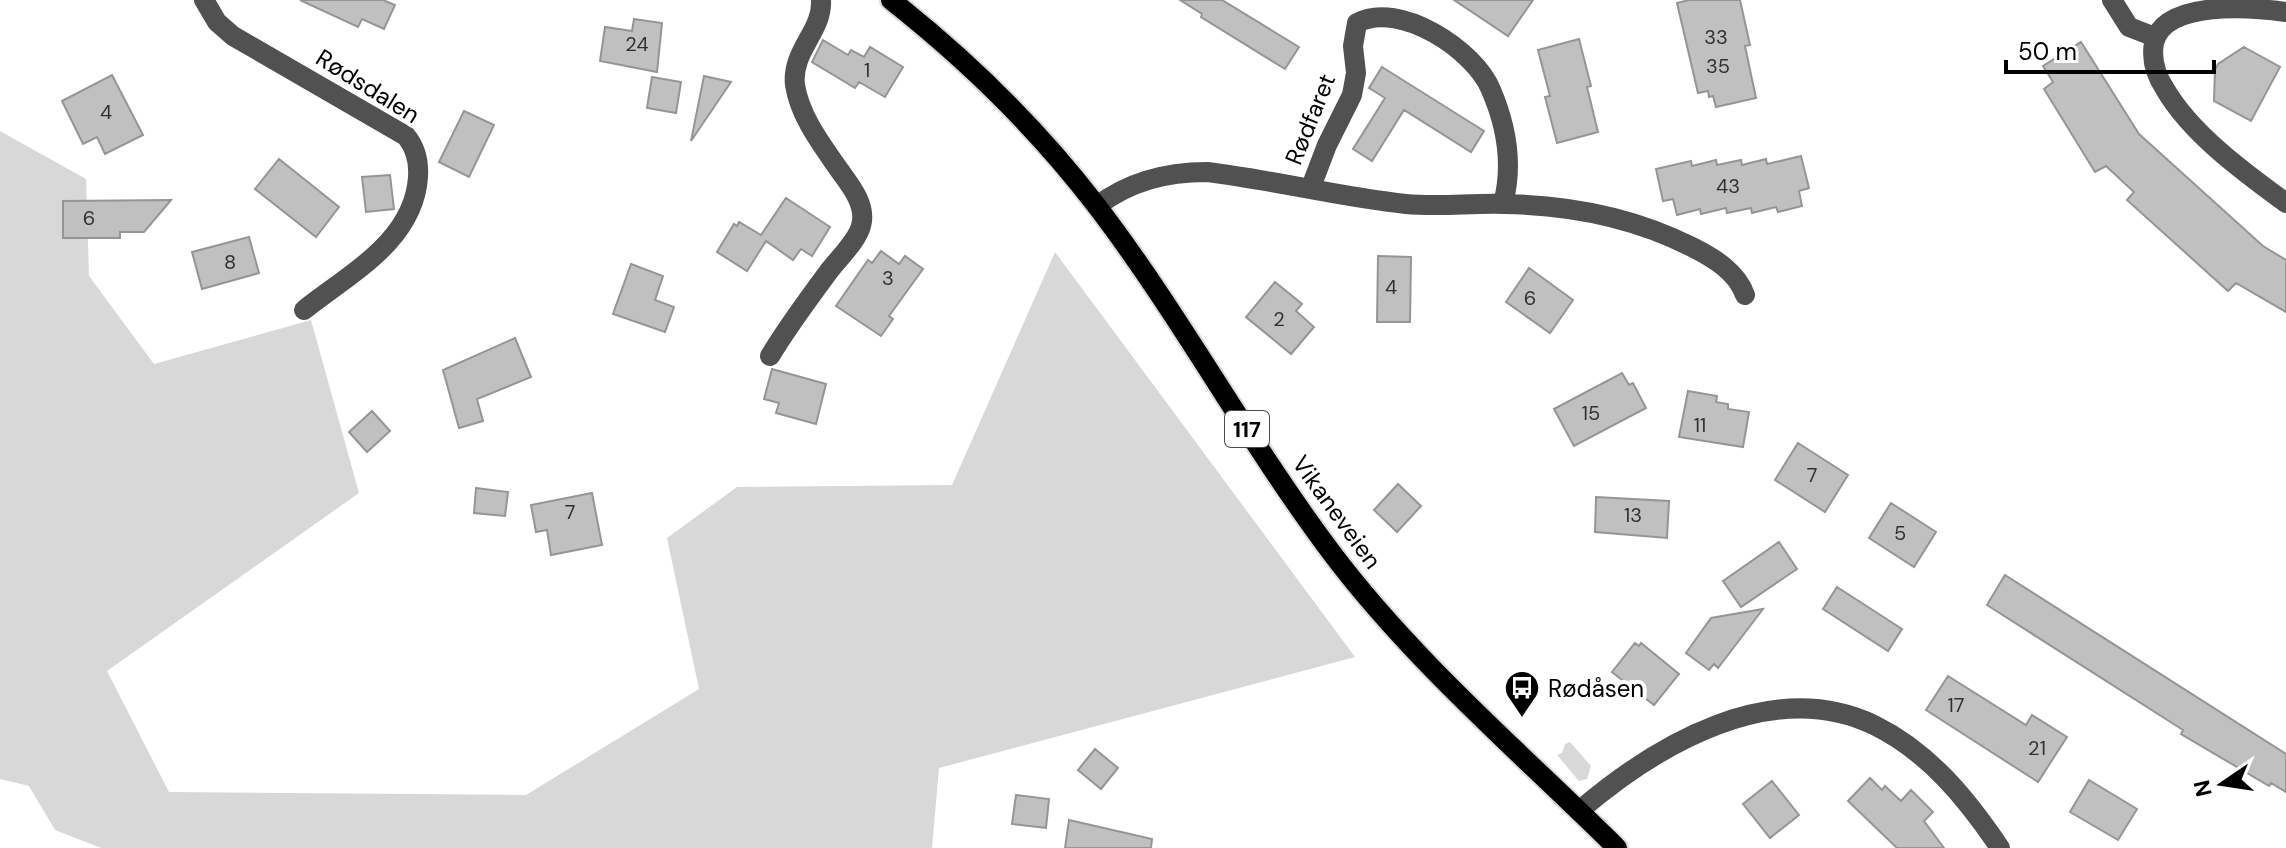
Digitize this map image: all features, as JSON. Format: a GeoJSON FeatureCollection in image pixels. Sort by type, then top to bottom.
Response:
{"type":"FeatureCollection","features":[{"type":"Feature","properties":{"kind":"main road","name":"Vikaneveien"},"geometry":{"type":"LineString","coordinates":[[891,0],[935,34],[989,84],[1097,206],[1331,553],[1392,626],[1617,848]]}},
{"type":"Feature","properties":{"kind":"street","name":"Rødsdalen"},"geometry":{"type":"LineString","coordinates":[[204,0],[217,22],[233,36],[406,136],[417,154],[417,190],[395,237],[304,310]]}},
{"type":"Feature","properties":{"kind":"street"},"geometry":{"type":"LineString","coordinates":[[770,356],[803,305],[861,229],[861,206],[817,138],[798,100],[795,84],[795,66],[822,15],[821,0]]}},
{"type":"Feature","properties":{"kind":"street"},"geometry":{"type":"LineString","coordinates":[[2112,0],[2129,27],[2155,37]]}},
{"type":"Feature","properties":{"kind":"street"},"geometry":{"type":"LineString","coordinates":[[2286,12],[2222,6],[2192,9],[2163,23],[2155,37],[2152,54],[2155,70],[2166,92],[2200,132],[2286,203]]}},
{"type":"Feature","properties":{"kind":"street","name":"Rødfaret"},"geometry":{"type":"LineString","coordinates":[[1311,187],[1327,145],[1352,95],[1356,73],[1353,46],[1357,23],[1374,12],[1397,10],[1426,23],[1466,53],[1491,90],[1507,145],[1509,175],[1503,204]]}},
{"type":"Feature","properties":{"kind":"street","name":"Rødfaret"},"geometry":{"type":"LineString","coordinates":[[1097,206],[1143,180],[1182,172],[1207,172],[1311,187],[1342,196],[1410,204],[1503,204],[1581,210],[1625,219],[1664,233],[1701,252],[1729,271],[1741,283],[1745,295]]}},
{"type":"Feature","properties":{"kind":"street"},"geometry":{"type":"LineString","coordinates":[[1579,811],[1615,780],[1701,732],[1753,713],[1814,710],[1850,716],[1874,725],[1924,758],[1973,807],[2000,848]]}},
{"type":"Feature","properties":{"kind":"shaded area"},"geometry":{"type":"Polygon","coordinates":[[[0,131],[86,179],[89,276],[154,364],[311,320],[359,493],[107,671],[169,792],[526,795],[699,689],[667,538],[737,487],[952,485],[1055,252],[1355,657],[939,768],[932,848],[101,848],[55,830],[29,786],[0,779],[0,131]]]}},
{"type":"Feature","properties":{"kind":"shaded area"},"geometry":{"type":"Polygon","coordinates":[[[1570,742],[1591,766],[1587,779],[1579,781],[1557,755],[1570,742]]]}},
{"type":"Feature","properties":{"kind":"building"},"geometry":{"type":"Polygon","coordinates":[[[300,0],[383,0],[395,5],[384,29],[362,19],[358,27],[300,0]]]}},
{"type":"Feature","properties":{"kind":"building"},"geometry":{"type":"Polygon","coordinates":[[[1180,0],[1222,0],[1299,47],[1285,69],[1201,17],[1202,14],[1180,0]]]}},
{"type":"Feature","properties":{"kind":"building"},"geometry":{"type":"Polygon","coordinates":[[[1454,0],[1533,0],[1508,36],[1454,0]]]}},
{"type":"Feature","properties":{"kind":"building"},"geometry":{"type":"Polygon","coordinates":[[[1689,0],[1740,0],[1750,45],[1745,46],[1756,98],[1716,107],[1708,91],[1698,93],[1677,3],[1689,0]]]}},
{"type":"Feature","properties":{"kind":"building"},"geometry":{"type":"Polygon","coordinates":[[[634,19],[662,23],[657,72],[600,61],[605,27],[632,31],[634,19]]]}},
{"type":"Feature","properties":{"kind":"building"},"geometry":{"type":"Polygon","coordinates":[[[1579,39],[1598,132],[1557,143],[1545,97],[1550,96],[1538,50],[1579,39]]]}},
{"type":"Feature","properties":{"kind":"building"},"geometry":{"type":"Polygon","coordinates":[[[823,40],[848,55],[851,50],[864,57],[870,47],[903,67],[885,97],[859,82],[855,88],[812,62],[823,40]]]}},
{"type":"Feature","properties":{"kind":"building"},"geometry":{"type":"Polygon","coordinates":[[[2081,42],[2139,134],[2263,246],[2286,260],[2286,312],[2236,283],[2228,291],[2127,200],[2134,192],[2106,166],[2095,172],[2044,89],[2053,82],[2043,66],[2081,42]]]}},
{"type":"Feature","properties":{"kind":"building"},"geometry":{"type":"Polygon","coordinates":[[[2244,47],[2280,67],[2251,121],[2214,101],[2218,64],[2244,47]]]}},
{"type":"Feature","properties":{"kind":"building"},"geometry":{"type":"Polygon","coordinates":[[[1382,67],[1484,131],[1471,152],[1404,110],[1372,161],[1353,149],[1385,98],[1369,88],[1382,67]]]}},
{"type":"Feature","properties":{"kind":"building"},"geometry":{"type":"Polygon","coordinates":[[[112,75],[143,135],[105,154],[97,137],[83,144],[62,101],[112,75]]]}},
{"type":"Feature","properties":{"kind":"building"},"geometry":{"type":"Polygon","coordinates":[[[704,76],[731,82],[691,141],[704,76]]]}},
{"type":"Feature","properties":{"kind":"building"},"geometry":{"type":"Polygon","coordinates":[[[652,77],[681,82],[676,113],[647,108],[652,77]]]}},
{"type":"Feature","properties":{"kind":"building"},"geometry":{"type":"Polygon","coordinates":[[[464,111],[494,125],[469,177],[439,162],[464,111]]]}},
{"type":"Feature","properties":{"kind":"building"},"geometry":{"type":"Polygon","coordinates":[[[1801,156],[1809,188],[1799,191],[1802,206],[1778,212],[1776,207],[1752,213],[1751,208],[1727,213],[1726,208],[1701,214],[1700,209],[1677,215],[1673,199],[1663,201],[1656,169],[1691,161],[1692,166],[1716,160],[1717,165],[1741,160],[1742,165],[1766,159],[1767,164],[1801,156]]]}},
{"type":"Feature","properties":{"kind":"building"},"geometry":{"type":"Polygon","coordinates":[[[279,159],[339,207],[316,237],[255,189],[279,159]]]}},
{"type":"Feature","properties":{"kind":"building"},"geometry":{"type":"Polygon","coordinates":[[[390,175],[394,209],[366,212],[362,177],[390,175]]]}},
{"type":"Feature","properties":{"kind":"building"},"geometry":{"type":"Polygon","coordinates":[[[786,198],[830,227],[812,256],[801,249],[793,260],[766,241],[747,271],[717,252],[734,224],[737,226],[739,222],[761,235],[786,198]]]}},
{"type":"Feature","properties":{"kind":"building"},"geometry":{"type":"Polygon","coordinates":[[[171,200],[144,232],[120,232],[120,238],[63,238],[63,201],[171,200]]]}},
{"type":"Feature","properties":{"kind":"building"},"geometry":{"type":"Polygon","coordinates":[[[249,237],[259,273],[202,289],[192,252],[249,237]]]}},
{"type":"Feature","properties":{"kind":"building"},"geometry":{"type":"Polygon","coordinates":[[[881,251],[899,264],[905,256],[923,269],[889,316],[893,319],[881,336],[836,306],[868,260],[872,263],[881,251]]]}},
{"type":"Feature","properties":{"kind":"building"},"geometry":{"type":"Polygon","coordinates":[[[1378,256],[1411,257],[1410,322],[1377,322],[1378,256]]]}},
{"type":"Feature","properties":{"kind":"building"},"geometry":{"type":"Polygon","coordinates":[[[631,264],[663,276],[655,300],[674,307],[665,332],[613,314],[631,264]]]}},
{"type":"Feature","properties":{"kind":"building"},"geometry":{"type":"Polygon","coordinates":[[[1529,268],[1573,300],[1550,333],[1506,302],[1529,268]]]}},
{"type":"Feature","properties":{"kind":"building"},"geometry":{"type":"Polygon","coordinates":[[[1275,282],[1302,304],[1296,311],[1314,327],[1291,354],[1246,317],[1275,282]]]}},
{"type":"Feature","properties":{"kind":"building"},"geometry":{"type":"Polygon","coordinates":[[[515,338],[531,377],[477,399],[483,421],[459,428],[443,370],[515,338]]]}},
{"type":"Feature","properties":{"kind":"building"},"geometry":{"type":"Polygon","coordinates":[[[772,369],[826,384],[816,424],[776,413],[779,403],[764,399],[772,369]]]}},
{"type":"Feature","properties":{"kind":"building"},"geometry":{"type":"Polygon","coordinates":[[[1622,373],[1629,385],[1633,383],[1646,408],[1574,446],[1554,409],[1622,373]]]}},
{"type":"Feature","properties":{"kind":"building"},"geometry":{"type":"Polygon","coordinates":[[[1688,391],[1717,396],[1716,402],[1728,404],[1728,409],[1749,412],[1743,447],[1679,437],[1688,391]]]}},
{"type":"Feature","properties":{"kind":"building"},"geometry":{"type":"Polygon","coordinates":[[[372,411],[390,431],[367,452],[349,432],[372,411]]]}},
{"type":"Feature","properties":{"kind":"building"},"geometry":{"type":"Polygon","coordinates":[[[1798,443],[1848,475],[1825,512],[1775,480],[1798,443]]]}},
{"type":"Feature","properties":{"kind":"building"},"geometry":{"type":"Polygon","coordinates":[[[1398,484],[1421,506],[1397,532],[1374,510],[1398,484]]]}},
{"type":"Feature","properties":{"kind":"building"},"geometry":{"type":"Polygon","coordinates":[[[476,488],[508,492],[505,516],[474,513],[476,488]]]}},
{"type":"Feature","properties":{"kind":"building"},"geometry":{"type":"Polygon","coordinates":[[[592,493],[602,545],[551,555],[547,530],[536,532],[531,505],[592,493]]]}},
{"type":"Feature","properties":{"kind":"building"},"geometry":{"type":"Polygon","coordinates":[[[1596,497],[1669,501],[1667,538],[1595,532],[1596,497]]]}},
{"type":"Feature","properties":{"kind":"building"},"geometry":{"type":"Polygon","coordinates":[[[1891,503],[1936,532],[1914,567],[1869,538],[1891,503]]]}},
{"type":"Feature","properties":{"kind":"building"},"geometry":{"type":"Polygon","coordinates":[[[1779,542],[1797,569],[1741,607],[1723,581],[1779,542]]]}},
{"type":"Feature","properties":{"kind":"building"},"geometry":{"type":"Polygon","coordinates":[[[2005,575],[2286,754],[2286,792],[2271,783],[2269,786],[2181,734],[2183,730],[1987,605],[2005,575]]]}},
{"type":"Feature","properties":{"kind":"building"},"geometry":{"type":"Polygon","coordinates":[[[1837,587],[1902,629],[1888,651],[1823,609],[1837,587]]]}},
{"type":"Feature","properties":{"kind":"building"},"geometry":{"type":"Polygon","coordinates":[[[1763,609],[1718,668],[1714,664],[1709,670],[1686,653],[1711,618],[1763,609]]]}},
{"type":"Feature","properties":{"kind":"building"},"geometry":{"type":"Polygon","coordinates":[[[1635,643],[1639,646],[1641,643],[1679,674],[1654,705],[1612,672],[1635,643]]]}},
{"type":"Feature","properties":{"kind":"building"},"geometry":{"type":"Polygon","coordinates":[[[1948,676],[2026,725],[2032,715],[2067,737],[2038,782],[1926,710],[1948,676]]]}},
{"type":"Feature","properties":{"kind":"building"},"geometry":{"type":"Polygon","coordinates":[[[1095,749],[1118,768],[1101,789],[1078,770],[1095,749]]]}},
{"type":"Feature","properties":{"kind":"building"},"geometry":{"type":"Polygon","coordinates":[[[1870,778],[1882,790],[1885,786],[1901,801],[1911,790],[1933,812],[1924,821],[1944,848],[1897,848],[1848,801],[1870,778]]]}},
{"type":"Feature","properties":{"kind":"building"},"geometry":{"type":"Polygon","coordinates":[[[2089,780],[2137,809],[2118,840],[2070,812],[2089,780]]]}},
{"type":"Feature","properties":{"kind":"building"},"geometry":{"type":"Polygon","coordinates":[[[1772,781],[1799,815],[1770,838],[1743,804],[1772,781]]]}},
{"type":"Feature","properties":{"kind":"building"},"geometry":{"type":"Polygon","coordinates":[[[1016,795],[1049,799],[1046,828],[1012,824],[1016,795]]]}},
{"type":"Feature","properties":{"kind":"building"},"geometry":{"type":"Polygon","coordinates":[[[1069,820],[1152,839],[1151,848],[1065,848],[1069,820]]]}},
{"type":"Feature","properties":{"kind":"place","name":"Rødåsen"},"geometry":{"type":"Point","coordinates":[1522,719]}}]}
